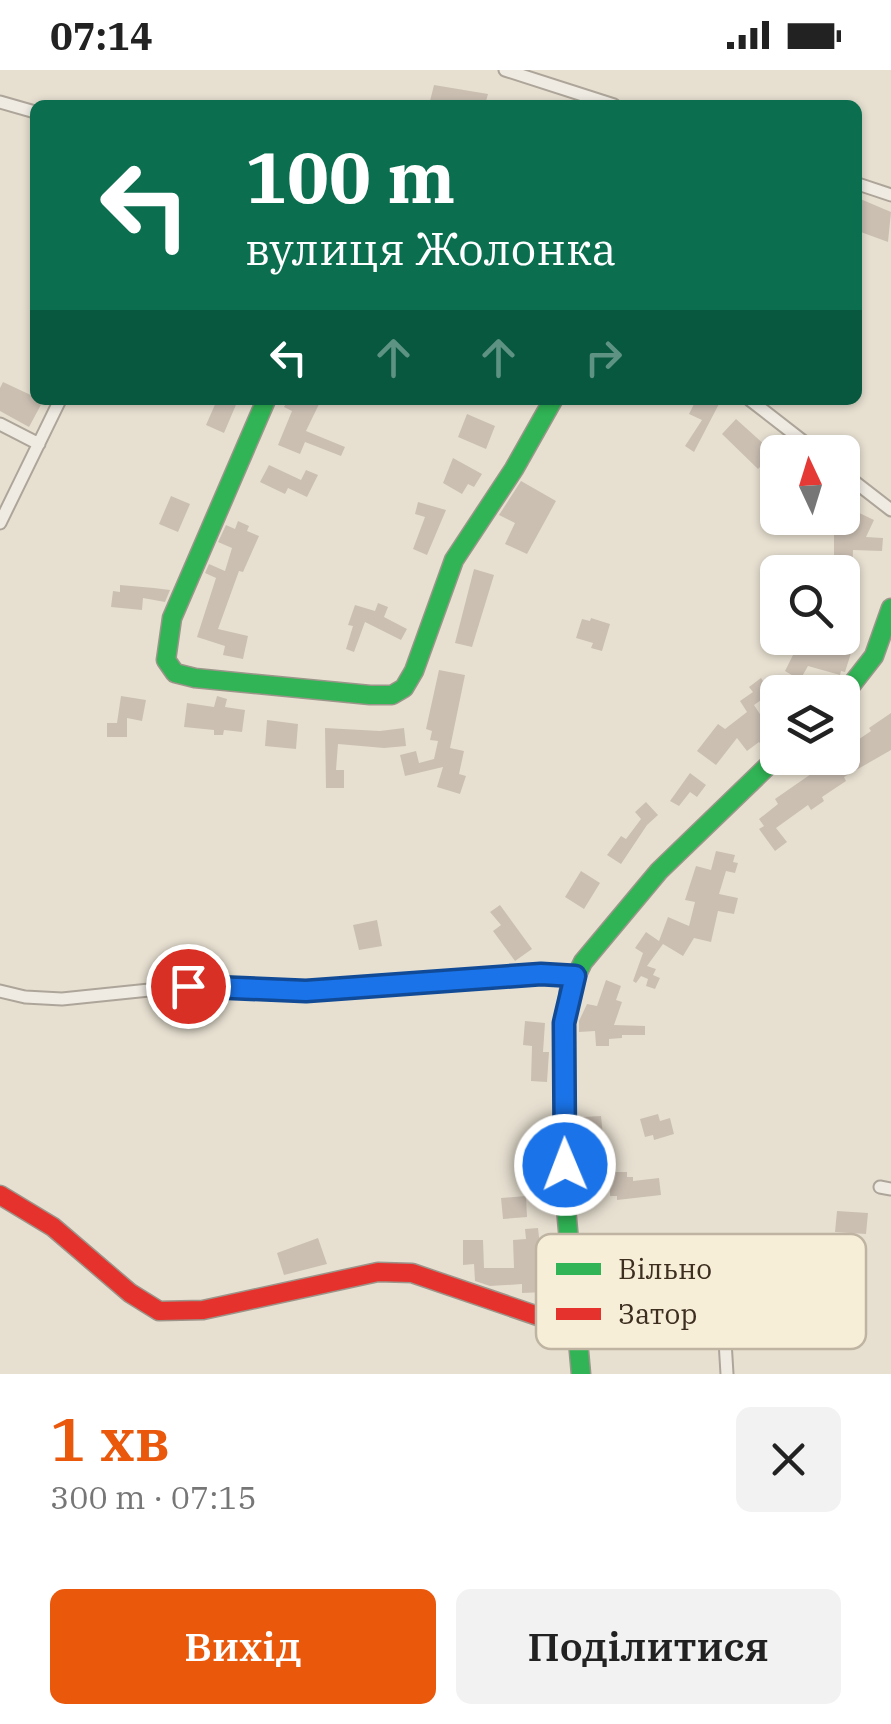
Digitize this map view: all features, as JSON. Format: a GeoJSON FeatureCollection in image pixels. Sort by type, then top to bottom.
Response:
{"type":"FeatureCollection","features":[{"type":"Feature","properties":{"kind":"street"},"geometry":{"type":"LineString","coordinates":[[505,70],[598,100]]}},
{"type":"Feature","properties":{"kind":"street"},"geometry":{"type":"LineString","coordinates":[[0,102],[30,111]]}},
{"type":"Feature","properties":{"kind":"street"},"geometry":{"type":"LineString","coordinates":[[862,185],[891,194]]}},
{"type":"Feature","properties":{"kind":"street"},"geometry":{"type":"LineString","coordinates":[[0,523],[58,405]]}},
{"type":"Feature","properties":{"kind":"street"},"geometry":{"type":"LineString","coordinates":[[264,405],[172,618],[166,660],[176,672],[196,678],[370,694],[392,694],[404,688],[414,671],[454,560],[514,469],[550,405]]}},
{"type":"Feature","properties":{"kind":"street"},"geometry":{"type":"LineString","coordinates":[[756,405],[795,435]]}},
{"type":"Feature","properties":{"kind":"street"},"geometry":{"type":"LineString","coordinates":[[0,424],[39,444]]}},
{"type":"Feature","properties":{"kind":"street"},"geometry":{"type":"LineString","coordinates":[[860,486],[891,510]]}},
{"type":"Feature","properties":{"kind":"street"},"geometry":{"type":"LineString","coordinates":[[859,675],[874,656],[891,608]]}},
{"type":"Feature","properties":{"kind":"street"},"geometry":{"type":"LineString","coordinates":[[568,1234],[566,1008],[575,976],[658,872],[760,773]]}},
{"type":"Feature","properties":{"kind":"street"},"geometry":{"type":"LineString","coordinates":[[0,991],[62,999],[188,986],[306,991],[541,974],[575,976]]}},
{"type":"Feature","properties":{"kind":"street"},"geometry":{"type":"LineString","coordinates":[[0,1195],[53,1227],[130,1293],[159,1311],[203,1310],[378,1272],[412,1273],[536,1315]]}},
{"type":"Feature","properties":{"kind":"street"},"geometry":{"type":"LineString","coordinates":[[578,1349],[581,1374]]}},
{"type":"Feature","properties":{"kind":"street"},"geometry":{"type":"LineString","coordinates":[[725,1349],[727,1374]]}},
{"type":"Feature","properties":{"kind":"building"},"geometry":{"type":"Polygon","coordinates":[[[434,85],[488,94],[486,100],[430,100],[434,85]]]}},
{"type":"Feature","properties":{"kind":"building"},"geometry":{"type":"Polygon","coordinates":[[[862,200],[891,212],[888,242],[862,232],[862,200]]]}},
{"type":"Feature","properties":{"kind":"building"},"geometry":{"type":"Polygon","coordinates":[[[3,382],[30,395],[30,405],[41,405],[29,427],[0,411],[3,382]]]}},
{"type":"Feature","properties":{"kind":"building"},"geometry":{"type":"Polygon","coordinates":[[[215,405],[236,405],[224,433],[206,425],[215,405]]]}},
{"type":"Feature","properties":{"kind":"building"},"geometry":{"type":"Polygon","coordinates":[[[319,405],[306,431],[345,447],[341,456],[305,442],[300,454],[278,445],[292,411],[284,407],[319,405]]]}},
{"type":"Feature","properties":{"kind":"building"},"geometry":{"type":"Polygon","coordinates":[[[694,405],[718,405],[694,452],[685,446],[702,420],[689,414],[694,405]]]}},
{"type":"Feature","properties":{"kind":"building"},"geometry":{"type":"Polygon","coordinates":[[[467,414],[495,426],[486,449],[458,437],[467,414]]]}},
{"type":"Feature","properties":{"kind":"building"},"geometry":{"type":"Polygon","coordinates":[[[736,419],[760,441],[760,467],[758,469],[722,434],[736,419]]]}},
{"type":"Feature","properties":{"kind":"building"},"geometry":{"type":"Polygon","coordinates":[[[453,458],[482,474],[474,487],[468,484],[462,494],[443,483],[453,458]]]}},
{"type":"Feature","properties":{"kind":"building"},"geometry":{"type":"Polygon","coordinates":[[[269,465],[301,480],[306,470],[318,475],[307,497],[288,488],[285,494],[260,482],[269,465]]]}},
{"type":"Feature","properties":{"kind":"building"},"geometry":{"type":"Polygon","coordinates":[[[521,481],[556,501],[527,554],[505,544],[515,523],[499,515],[521,481]]]}},
{"type":"Feature","properties":{"kind":"building"},"geometry":{"type":"Polygon","coordinates":[[[171,496],[190,504],[178,532],[159,524],[171,496]]]}},
{"type":"Feature","properties":{"kind":"building"},"geometry":{"type":"Polygon","coordinates":[[[418,502],[446,510],[427,555],[413,549],[425,517],[415,514],[418,502]]]}},
{"type":"Feature","properties":{"kind":"building"},"geometry":{"type":"Polygon","coordinates":[[[860,513],[874,520],[866,537],[883,538],[882,551],[853,550],[853,555],[834,555],[834,535],[860,535],[860,513]]]}},
{"type":"Feature","properties":{"kind":"building"},"geometry":{"type":"Polygon","coordinates":[[[238,521],[259,536],[243,572],[239,571],[218,629],[248,636],[243,659],[223,655],[225,646],[197,637],[216,578],[205,573],[209,564],[225,571],[232,548],[218,542],[226,525],[235,529],[238,521]]]}},
{"type":"Feature","properties":{"kind":"building"},"geometry":{"type":"Polygon","coordinates":[[[474,569],[494,575],[472,647],[455,643],[474,569]]]}},
{"type":"Feature","properties":{"kind":"building"},"geometry":{"type":"Polygon","coordinates":[[[120,585],[170,590],[165,602],[143,598],[142,610],[111,607],[113,591],[120,592],[120,585]]]}},
{"type":"Feature","properties":{"kind":"building"},"geometry":{"type":"Polygon","coordinates":[[[378,603],[388,607],[384,617],[407,629],[401,640],[365,622],[354,652],[346,649],[355,605],[375,611],[378,603]]]}},
{"type":"Feature","properties":{"kind":"building"},"geometry":{"type":"Polygon","coordinates":[[[582,619],[610,624],[602,651],[591,648],[593,643],[576,638],[582,619]]]}},
{"type":"Feature","properties":{"kind":"building"},"geometry":{"type":"Polygon","coordinates":[[[793,655],[850,655],[845,672],[840,675],[808,666],[803,675],[785,671],[793,655]]]}},
{"type":"Feature","properties":{"kind":"building"},"geometry":{"type":"Polygon","coordinates":[[[439,670],[465,675],[450,748],[464,751],[459,774],[466,776],[460,794],[437,787],[443,767],[405,776],[400,755],[416,751],[419,763],[434,759],[438,741],[430,740],[432,731],[426,729],[439,670]]]}},
{"type":"Feature","properties":{"kind":"building"},"geometry":{"type":"Polygon","coordinates":[[[760,679],[760,701],[754,705],[760,714],[760,743],[747,751],[737,738],[716,765],[697,751],[718,724],[725,729],[747,712],[740,701],[753,692],[749,687],[760,679]]]}},
{"type":"Feature","properties":{"kind":"building"},"geometry":{"type":"Polygon","coordinates":[[[121,696],[146,700],[142,721],[127,718],[127,737],[107,737],[107,723],[117,723],[121,696]]]}},
{"type":"Feature","properties":{"kind":"building"},"geometry":{"type":"Polygon","coordinates":[[[217,696],[227,699],[225,707],[245,710],[242,732],[224,730],[223,735],[214,735],[214,730],[184,727],[187,703],[214,707],[217,696]]]}},
{"type":"Feature","properties":{"kind":"building"},"geometry":{"type":"Polygon","coordinates":[[[891,713],[891,750],[860,768],[860,738],[871,731],[869,728],[891,713]]]}},
{"type":"Feature","properties":{"kind":"building"},"geometry":{"type":"Polygon","coordinates":[[[267,720],[298,724],[296,749],[265,746],[267,720]]]}},
{"type":"Feature","properties":{"kind":"building"},"geometry":{"type":"Polygon","coordinates":[[[325,728],[404,728],[406,746],[338,744],[336,770],[344,770],[344,788],[326,788],[325,728]]]}},
{"type":"Feature","properties":{"kind":"building"},"geometry":{"type":"Polygon","coordinates":[[[690,773],[706,785],[697,797],[690,792],[679,806],[670,801],[690,773]]]}},
{"type":"Feature","properties":{"kind":"building"},"geometry":{"type":"Polygon","coordinates":[[[810,775],[847,775],[846,781],[822,797],[824,801],[811,810],[808,805],[776,828],[787,842],[775,851],[759,829],[764,826],[759,819],[778,804],[775,799],[810,775]]]}},
{"type":"Feature","properties":{"kind":"building"},"geometry":{"type":"Polygon","coordinates":[[[646,802],[658,815],[621,864],[607,855],[641,819],[635,812],[646,802]]]}},
{"type":"Feature","properties":{"kind":"building"},"geometry":{"type":"Polygon","coordinates":[[[716,851],[735,855],[733,862],[738,863],[735,873],[726,871],[719,894],[738,898],[734,914],[718,911],[711,942],[694,938],[683,956],[663,944],[647,966],[656,969],[653,975],[660,978],[655,989],[646,986],[648,979],[641,976],[636,983],[633,981],[643,953],[635,948],[646,932],[659,941],[668,917],[689,926],[695,902],[685,900],[696,866],[711,870],[716,851]]]}},
{"type":"Feature","properties":{"kind":"building"},"geometry":{"type":"Polygon","coordinates":[[[581,871],[600,883],[584,909],[565,897],[581,871]]]}},
{"type":"Feature","properties":{"kind":"building"},"geometry":{"type":"Polygon","coordinates":[[[500,905],[532,949],[515,961],[493,931],[501,925],[490,912],[500,905]]]}},
{"type":"Feature","properties":{"kind":"building"},"geometry":{"type":"Polygon","coordinates":[[[377,920],[382,946],[359,950],[353,925],[377,920]]]}},
{"type":"Feature","properties":{"kind":"building"},"geometry":{"type":"Polygon","coordinates":[[[606,980],[621,986],[616,1000],[622,1002],[614,1025],[645,1026],[645,1035],[622,1035],[609,1039],[609,1046],[596,1046],[595,1031],[579,1032],[579,1021],[587,1004],[597,1006],[606,980]]]}},
{"type":"Feature","properties":{"kind":"building"},"geometry":{"type":"Polygon","coordinates":[[[525,1021],[545,1023],[543,1052],[549,1052],[547,1082],[531,1081],[532,1046],[523,1045],[525,1021]]]}},
{"type":"Feature","properties":{"kind":"building"},"geometry":{"type":"Polygon","coordinates":[[[658,1114],[660,1121],[670,1118],[674,1134],[654,1140],[653,1135],[645,1137],[640,1119],[658,1114]]]}},
{"type":"Feature","properties":{"kind":"building"},"geometry":{"type":"Polygon","coordinates":[[[601,1116],[606,1166],[592,1167],[592,1160],[585,1160],[583,1117],[601,1116]]]}},
{"type":"Feature","properties":{"kind":"building"},"geometry":{"type":"Polygon","coordinates":[[[610,1172],[627,1172],[633,1181],[659,1178],[661,1195],[617,1200],[617,1196],[610,1196],[610,1172]]]}},
{"type":"Feature","properties":{"kind":"building"},"geometry":{"type":"Polygon","coordinates":[[[526,1196],[527,1217],[503,1219],[501,1198],[526,1196]]]}},
{"type":"Feature","properties":{"kind":"building"},"geometry":{"type":"Polygon","coordinates":[[[837,1211],[868,1213],[866,1234],[835,1232],[837,1211]]]}},
{"type":"Feature","properties":{"kind":"building"},"geometry":{"type":"Polygon","coordinates":[[[538,1228],[536,1292],[522,1293],[522,1284],[490,1286],[475,1281],[474,1264],[463,1265],[463,1240],[483,1240],[484,1268],[514,1268],[513,1240],[526,1239],[525,1229],[538,1228]]]}},
{"type":"Feature","properties":{"kind":"building"},"geometry":{"type":"Polygon","coordinates":[[[318,1238],[327,1264],[284,1275],[277,1253],[318,1238]]]}},
{"type":"Feature","properties":{"kind":"traffic: fast"},"geometry":{"type":"LineString","coordinates":[[264,405],[172,618],[166,660],[175,673],[195,678],[370,695],[392,695],[404,688],[414,671],[454,560],[514,469],[550,405]]}},
{"type":"Feature","properties":{"kind":"traffic: fast"},"geometry":{"type":"LineString","coordinates":[[859,675],[874,656],[891,608]]}},
{"type":"Feature","properties":{"kind":"traffic: fast"},"geometry":{"type":"LineString","coordinates":[[568,1234],[564,1038],[569,991],[583,962],[659,871],[760,773]]}},
{"type":"Feature","properties":{"kind":"traffic: fast"},"geometry":{"type":"LineString","coordinates":[[579,1349],[581,1374]]}},
{"type":"Feature","properties":{"kind":"traffic: jam"},"geometry":{"type":"LineString","coordinates":[[0,1195],[53,1227],[130,1293],[159,1311],[203,1310],[378,1272],[412,1273],[536,1315]]}},
{"type":"Feature","properties":{"kind":"route"},"geometry":{"type":"LineString","coordinates":[[188,986],[306,991],[541,974],[575,976],[564,1023],[565,1165]]}}]}
